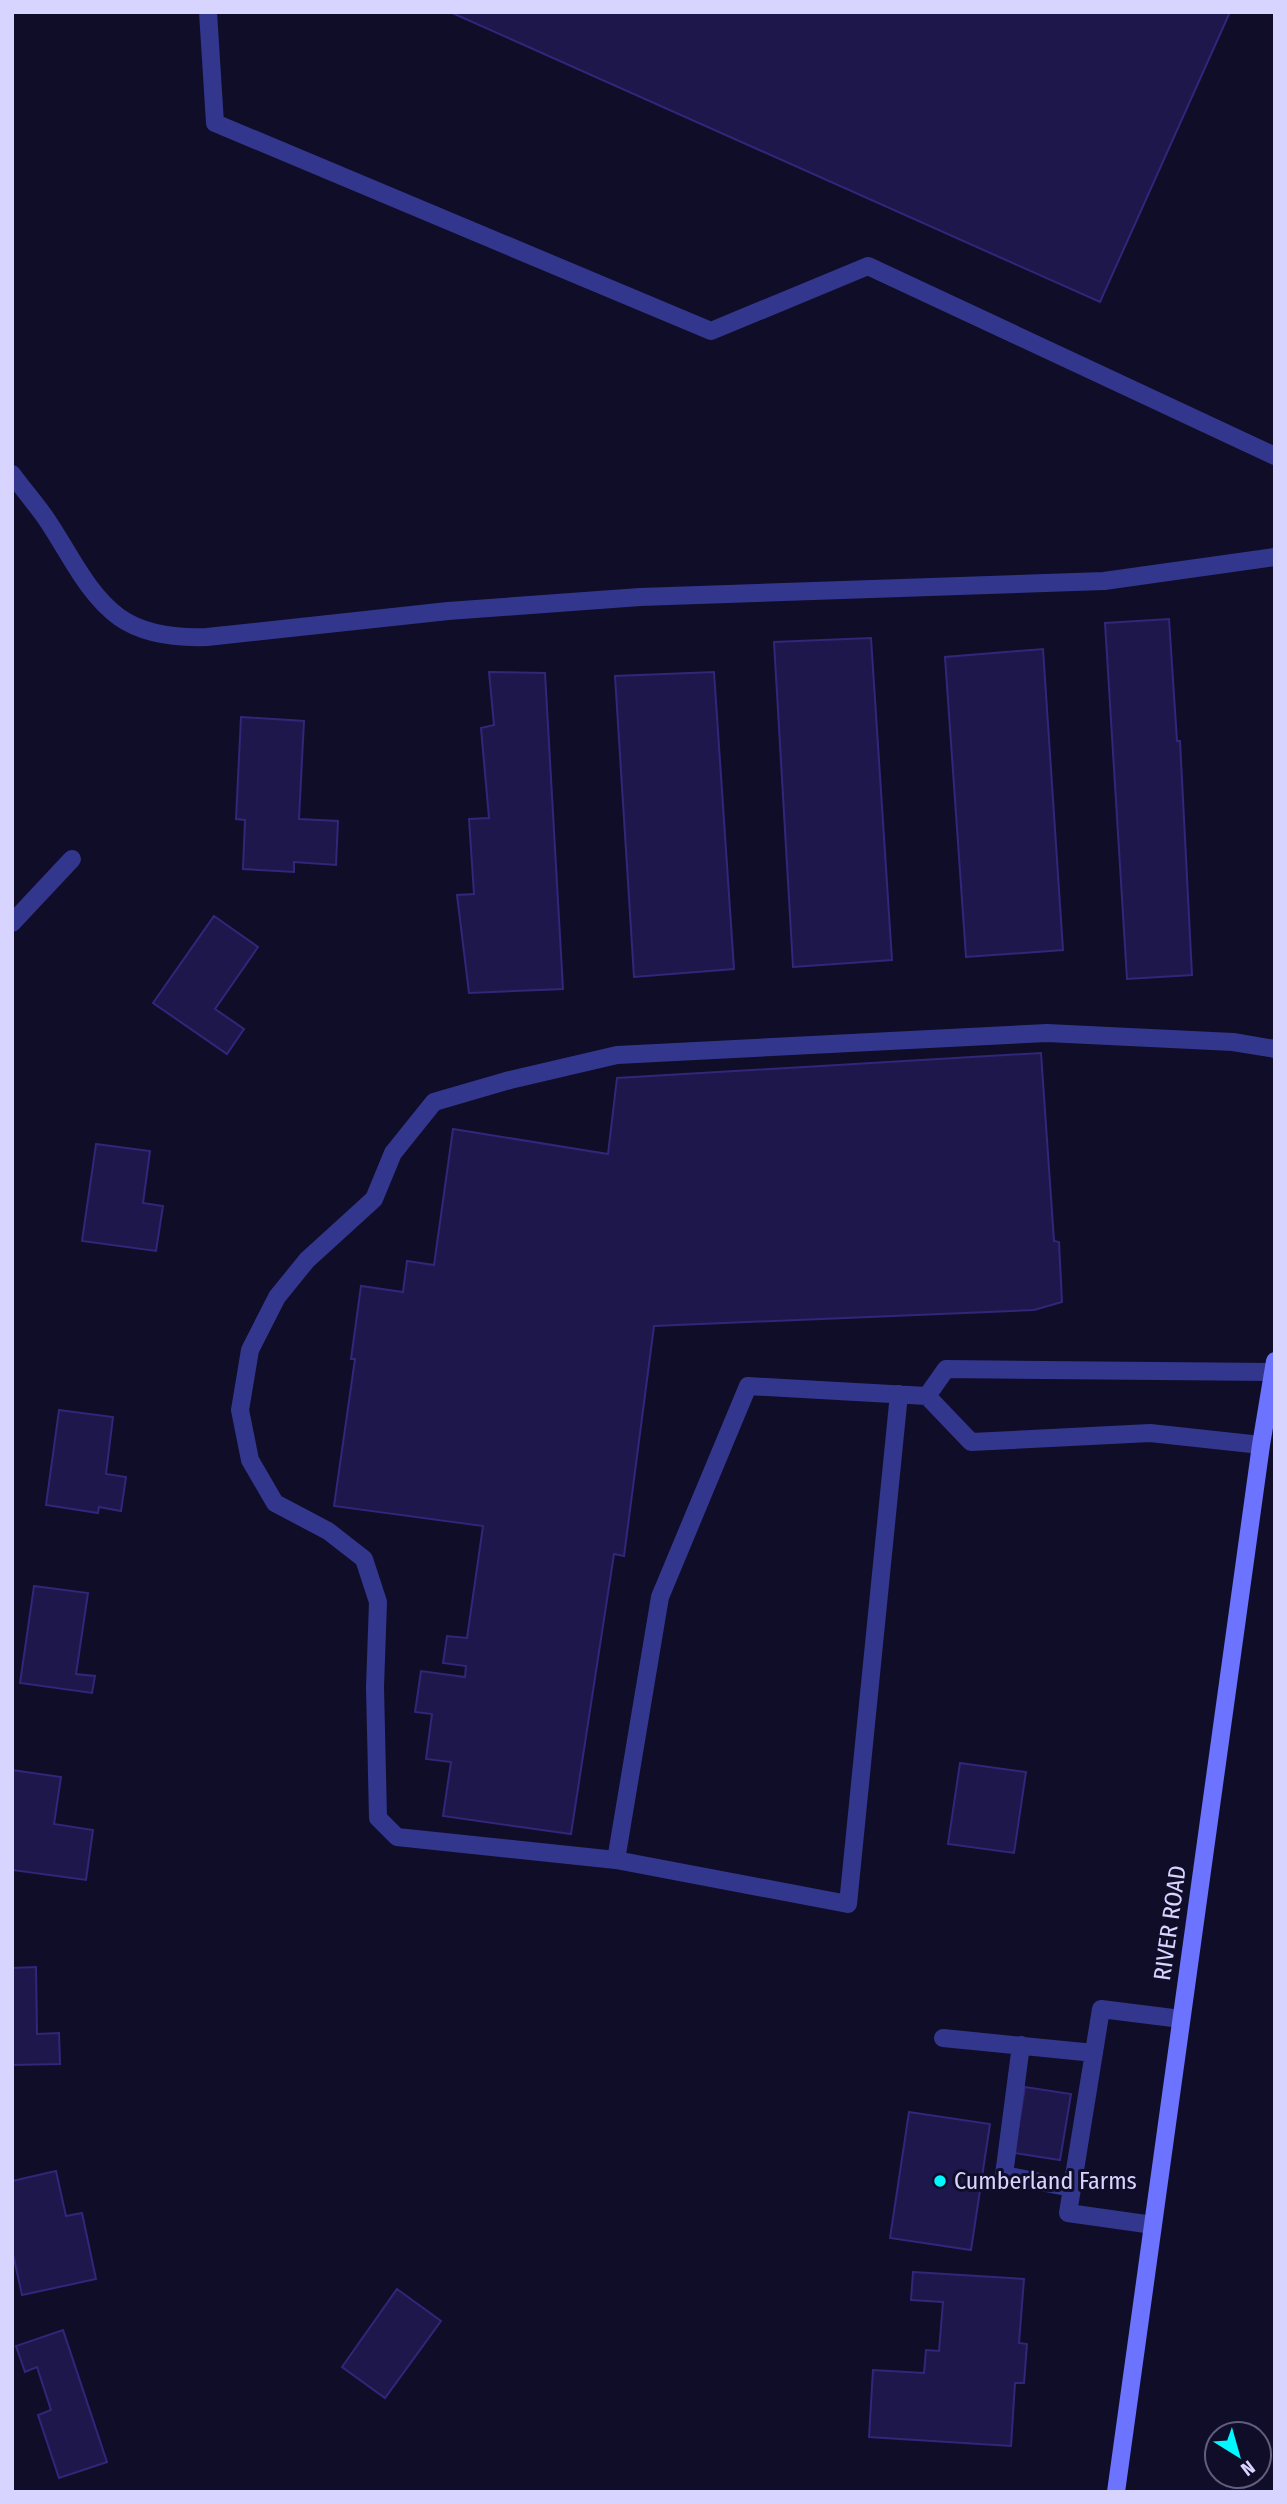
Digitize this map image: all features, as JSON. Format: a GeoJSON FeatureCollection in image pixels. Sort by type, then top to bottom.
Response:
{"type":"FeatureCollection","features":[{"type":"Feature","properties":{"kind":"main road","name":"RIVER ROAD"},"geometry":{"type":"LineString","coordinates":[[1116,2492],[1274,1366]]}},
{"type":"Feature","properties":{"kind":"street"},"geometry":{"type":"LineString","coordinates":[[208,12],[215,123],[711,331],[868,266],[1275,456]]}},
{"type":"Feature","properties":{"kind":"street"},"geometry":{"type":"LineString","coordinates":[[12,474],[106,605],[119,617],[137,626],[183,638],[448,611],[640,597],[1104,581],[1275,556]]}},
{"type":"Feature","properties":{"kind":"street"},"geometry":{"type":"LineString","coordinates":[[12,923],[72,859]]}},
{"type":"Feature","properties":{"kind":"street"},"geometry":{"type":"LineString","coordinates":[[899,1394],[848,1904],[616,1860],[397,1837],[377,1818],[375,1687],[378,1602],[364,1559],[328,1531],[275,1503],[250,1461],[240,1410],[250,1350],[276,1297],[307,1260],[374,1199],[393,1153],[434,1102],[510,1080],[617,1055],[1047,1032],[1233,1042],[1275,1049]]}},
{"type":"Feature","properties":{"kind":"street"},"geometry":{"type":"LineString","coordinates":[[927,1396],[946,1369],[1274,1366]]}},
{"type":"Feature","properties":{"kind":"street"},"geometry":{"type":"LineString","coordinates":[[616,1860],[660,1597],[748,1386],[927,1396],[971,1442],[1150,1433],[1261,1445]]}},
{"type":"Feature","properties":{"kind":"street"},"geometry":{"type":"LineString","coordinates":[[1153,2225],[1068,2213],[1101,2009],[1181,2018]]}},
{"type":"Feature","properties":{"kind":"street"},"geometry":{"type":"LineString","coordinates":[[943,2038],[1094,2053]]}},
{"type":"Feature","properties":{"kind":"street"},"geometry":{"type":"LineString","coordinates":[[1021,2045],[1004,2175],[1072,2188]]}},
{"type":"Feature","properties":{"kind":"building"},"geometry":{"type":"Polygon","coordinates":[[[450,12],[1230,12],[1100,302],[450,12]]]}},
{"type":"Feature","properties":{"kind":"building"},"geometry":{"type":"Polygon","coordinates":[[[1169,619],[1177,741],[1180,741],[1192,975],[1127,979],[1105,623],[1169,619]]]}},
{"type":"Feature","properties":{"kind":"building"},"geometry":{"type":"Polygon","coordinates":[[[871,638],[892,960],[793,967],[774,642],[871,638]]]}},
{"type":"Feature","properties":{"kind":"building"},"geometry":{"type":"Polygon","coordinates":[[[1043,649],[1063,950],[966,957],[945,657],[1043,649]]]}},
{"type":"Feature","properties":{"kind":"building"},"geometry":{"type":"Polygon","coordinates":[[[489,672],[545,673],[563,989],[469,993],[457,895],[474,894],[469,819],[489,818],[481,728],[494,725],[489,672]]]}},
{"type":"Feature","properties":{"kind":"building"},"geometry":{"type":"Polygon","coordinates":[[[714,672],[734,969],[634,977],[615,676],[714,672]]]}},
{"type":"Feature","properties":{"kind":"building"},"geometry":{"type":"Polygon","coordinates":[[[241,717],[304,721],[299,819],[338,821],[336,865],[294,862],[294,872],[243,869],[245,820],[236,819],[241,717]]]}},
{"type":"Feature","properties":{"kind":"building"},"geometry":{"type":"Polygon","coordinates":[[[214,916],[258,947],[215,1009],[244,1029],[227,1054],[153,1003],[214,916]]]}},
{"type":"Feature","properties":{"kind":"building"},"geometry":{"type":"Polygon","coordinates":[[[1041,1053],[1054,1241],[1059,1242],[1062,1302],[1034,1310],[654,1326],[624,1556],[614,1554],[571,1834],[443,1816],[451,1762],[426,1759],[432,1714],[415,1712],[421,1671],[465,1677],[466,1666],[443,1663],[447,1636],[467,1638],[483,1526],[334,1506],[355,1359],[351,1359],[361,1286],[403,1292],[407,1261],[434,1265],[453,1129],[608,1154],[617,1078],[1041,1053]]]}},
{"type":"Feature","properties":{"kind":"building"},"geometry":{"type":"Polygon","coordinates":[[[96,1144],[150,1151],[143,1203],[163,1206],[156,1251],[82,1241],[96,1144]]]}},
{"type":"Feature","properties":{"kind":"building"},"geometry":{"type":"Polygon","coordinates":[[[59,1410],[113,1417],[106,1474],[126,1477],[121,1511],[99,1507],[98,1513],[46,1505],[59,1410]]]}},
{"type":"Feature","properties":{"kind":"building"},"geometry":{"type":"Polygon","coordinates":[[[34,1586],[88,1593],[76,1674],[95,1676],[92,1693],[20,1683],[34,1586]]]}},
{"type":"Feature","properties":{"kind":"building"},"geometry":{"type":"Polygon","coordinates":[[[960,1763],[1026,1772],[1014,1853],[948,1844],[960,1763]]]}},
{"type":"Feature","properties":{"kind":"building"},"geometry":{"type":"Polygon","coordinates":[[[12,1770],[61,1777],[54,1824],[93,1830],[86,1880],[12,1870],[12,1770]]]}},
{"type":"Feature","properties":{"kind":"building"},"geometry":{"type":"Polygon","coordinates":[[[36,1967],[37,2034],[59,2033],[60,2064],[12,2065],[12,1968],[36,1967]]]}},
{"type":"Feature","properties":{"kind":"building","name":"Cumberland Farms"},"geometry":{"type":"Polygon","coordinates":[[[1025,2087],[1071,2094],[1060,2160],[1014,2153],[1025,2087]]]}},
{"type":"Feature","properties":{"kind":"building","name":"Cumberland Farms"},"geometry":{"type":"Polygon","coordinates":[[[909,2112],[990,2124],[971,2250],[890,2238],[909,2112]]]}},
{"type":"Feature","properties":{"kind":"building"},"geometry":{"type":"Polygon","coordinates":[[[56,2171],[66,2216],[82,2213],[96,2279],[22,2295],[12,2250],[12,2181],[56,2171]]]}},
{"type":"Feature","properties":{"kind":"building"},"geometry":{"type":"Polygon","coordinates":[[[913,2272],[1024,2279],[1019,2343],[1027,2344],[1024,2383],[1015,2383],[1011,2446],[869,2437],[873,2370],[924,2373],[926,2350],[939,2351],[943,2302],[911,2300],[913,2272]]]}},
{"type":"Feature","properties":{"kind":"building"},"geometry":{"type":"Polygon","coordinates":[[[397,2289],[441,2321],[385,2398],[342,2367],[397,2289]]]}},
{"type":"Feature","properties":{"kind":"building"},"geometry":{"type":"Polygon","coordinates":[[[63,2330],[107,2462],[59,2478],[38,2415],[51,2410],[37,2367],[25,2372],[16,2346],[63,2330]]]}},
{"type":"Feature","properties":{"kind":"place","name":"Cumberland Farms"},"geometry":{"type":"Point","coordinates":[940,2181]}}]}
